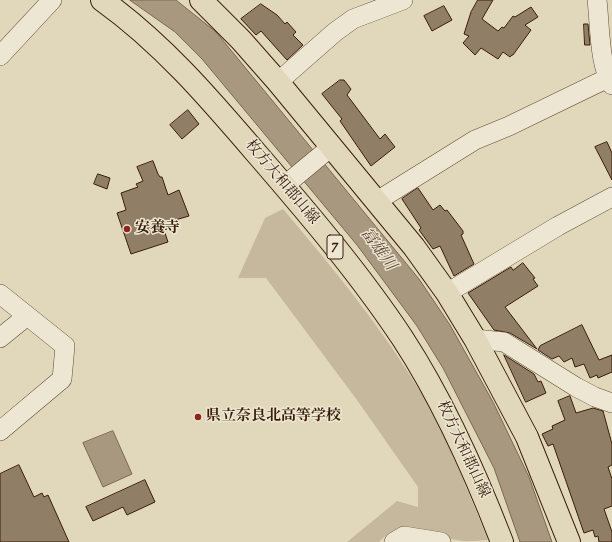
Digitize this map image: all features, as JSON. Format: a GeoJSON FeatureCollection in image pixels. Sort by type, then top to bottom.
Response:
{"type":"FeatureCollection","features":[{"type":"Feature","properties":{"kind":"main road","name":"枚方大和郡山線"},"geometry":{"type":"LineString","coordinates":[[102,0],[127,18],[170,57],[205,94],[356,273],[403,340],[438,398],[466,456],[502,542]]}},
{"type":"Feature","properties":{"kind":"main road"},"geometry":{"type":"LineString","coordinates":[[201,0],[241,40],[278,82],[414,247],[446,293],[475,339],[527,437],[569,542]]}},
{"type":"Feature","properties":{"kind":"street"},"geometry":{"type":"LineString","coordinates":[[0,56],[52,0]]}},
{"type":"Feature","properties":{"kind":"street"},"geometry":{"type":"LineString","coordinates":[[278,82],[335,32],[353,19],[403,0]]}},
{"type":"Feature","properties":{"kind":"street"},"geometry":{"type":"LineString","coordinates":[[377,201],[475,140],[610,81],[607,51],[597,0]]}},
{"type":"Feature","properties":{"kind":"street"},"geometry":{"type":"LineString","coordinates":[[284,186],[331,147]]}},
{"type":"Feature","properties":{"kind":"street"},"geometry":{"type":"LineString","coordinates":[[446,293],[558,226],[612,197]]}},
{"type":"Feature","properties":{"kind":"street"},"geometry":{"type":"LineString","coordinates":[[0,294],[65,346],[62,379],[0,430]]}},
{"type":"Feature","properties":{"kind":"street"},"geometry":{"type":"LineString","coordinates":[[0,338],[27,316]]}},
{"type":"Feature","properties":{"kind":"street"},"geometry":{"type":"LineString","coordinates":[[475,339],[504,342],[576,387],[595,397],[612,403]]}},
{"type":"Feature","properties":{"kind":"street"},"geometry":{"type":"LineString","coordinates":[[394,542],[404,536],[435,542]]}},
{"type":"Feature","properties":{"kind":"shaded area"},"geometry":{"type":"Polygon","coordinates":[[[283,209],[339,276],[408,371],[423,396],[450,449],[488,540],[463,541],[408,530],[397,531],[388,535],[379,542],[347,542],[397,501],[418,507],[418,487],[357,400],[266,278],[238,278],[265,218],[283,209]]]}},
{"type":"Feature","properties":{"kind":"water","name":"富雄川"},"geometry":{"type":"Polygon","coordinates":[[[130,0],[176,0],[216,32],[419,279],[450,325],[493,402],[529,477],[552,542],[520,542],[494,468],[443,368],[417,326],[357,245],[202,59],[175,32],[130,0]]]}},
{"type":"Feature","properties":{"kind":"water"},"geometry":{"type":"Polygon","coordinates":[[[113,431],[132,474],[103,487],[83,443],[113,431]]]}},
{"type":"Feature","properties":{"kind":"building"},"geometry":{"type":"Polygon","coordinates":[[[478,0],[493,0],[482,19],[498,31],[502,27],[504,28],[513,16],[515,17],[531,7],[538,17],[525,25],[531,30],[510,57],[503,52],[498,59],[481,48],[475,55],[463,43],[469,36],[464,34],[471,12],[478,0]]]}},
{"type":"Feature","properties":{"kind":"building"},"geometry":{"type":"Polygon","coordinates":[[[261,4],[277,15],[285,24],[287,22],[296,32],[293,35],[303,45],[287,60],[261,31],[256,35],[241,19],[261,4]]]}},
{"type":"Feature","properties":{"kind":"building"},"geometry":{"type":"Polygon","coordinates":[[[444,6],[452,20],[432,31],[424,16],[444,6]]]}},
{"type":"Feature","properties":{"kind":"building"},"geometry":{"type":"Polygon","coordinates":[[[584,24],[588,24],[590,45],[585,45],[584,24]]]}},
{"type":"Feature","properties":{"kind":"building"},"geometry":{"type":"Polygon","coordinates":[[[340,80],[344,80],[351,89],[347,95],[380,139],[385,134],[395,147],[371,166],[340,121],[342,119],[322,94],[340,80]]]}},
{"type":"Feature","properties":{"kind":"building"},"geometry":{"type":"Polygon","coordinates":[[[188,110],[199,124],[182,139],[170,125],[188,110]]]}},
{"type":"Feature","properties":{"kind":"building"},"geometry":{"type":"Polygon","coordinates":[[[607,142],[612,153],[612,180],[595,147],[607,142]]]}},
{"type":"Feature","properties":{"kind":"building"},"geometry":{"type":"Polygon","coordinates":[[[153,161],[158,174],[162,177],[168,195],[179,190],[189,216],[165,223],[167,229],[164,230],[168,242],[131,254],[117,213],[126,210],[121,193],[138,187],[136,184],[143,181],[137,167],[153,161]]]}},
{"type":"Feature","properties":{"kind":"building"},"geometry":{"type":"Polygon","coordinates":[[[98,174],[110,178],[107,189],[94,184],[98,174]]]}},
{"type":"Feature","properties":{"kind":"building"},"geometry":{"type":"Polygon","coordinates":[[[418,188],[433,210],[440,205],[445,211],[447,210],[463,231],[463,234],[461,235],[474,264],[454,276],[440,246],[433,249],[419,230],[421,228],[402,199],[418,188]]]}},
{"type":"Feature","properties":{"kind":"building"},"geometry":{"type":"Polygon","coordinates":[[[523,263],[535,278],[533,279],[538,286],[505,307],[537,349],[510,333],[494,330],[468,293],[511,267],[513,270],[523,263]]]}},
{"type":"Feature","properties":{"kind":"building"},"geometry":{"type":"Polygon","coordinates":[[[582,325],[599,360],[612,355],[612,372],[598,378],[597,375],[590,378],[584,364],[575,367],[572,358],[564,362],[559,356],[552,359],[538,350],[540,346],[582,325]]]}},
{"type":"Feature","properties":{"kind":"building"},"geometry":{"type":"Polygon","coordinates":[[[504,355],[534,374],[538,382],[541,381],[546,393],[526,402],[504,355]]]}},
{"type":"Feature","properties":{"kind":"building"},"geometry":{"type":"Polygon","coordinates":[[[570,396],[576,413],[593,408],[603,411],[612,444],[612,465],[608,467],[612,479],[612,506],[604,509],[612,532],[612,542],[599,542],[598,536],[595,537],[593,530],[584,533],[553,444],[548,446],[542,434],[553,429],[552,426],[565,420],[558,401],[570,396]]]}},
{"type":"Feature","properties":{"kind":"building"},"geometry":{"type":"Polygon","coordinates":[[[19,465],[34,497],[42,493],[44,497],[48,495],[69,542],[0,542],[0,474],[19,465]]]}},
{"type":"Feature","properties":{"kind":"building"},"geometry":{"type":"Polygon","coordinates":[[[145,480],[155,502],[127,515],[123,507],[93,521],[86,507],[145,480]]]}},
{"type":"Feature","properties":{"kind":"place","name":"安養寺"},"geometry":{"type":"Point","coordinates":[127,229]}},
{"type":"Feature","properties":{"kind":"place","name":"県立奈良北高等学校"},"geometry":{"type":"Point","coordinates":[198,417]}}]}
